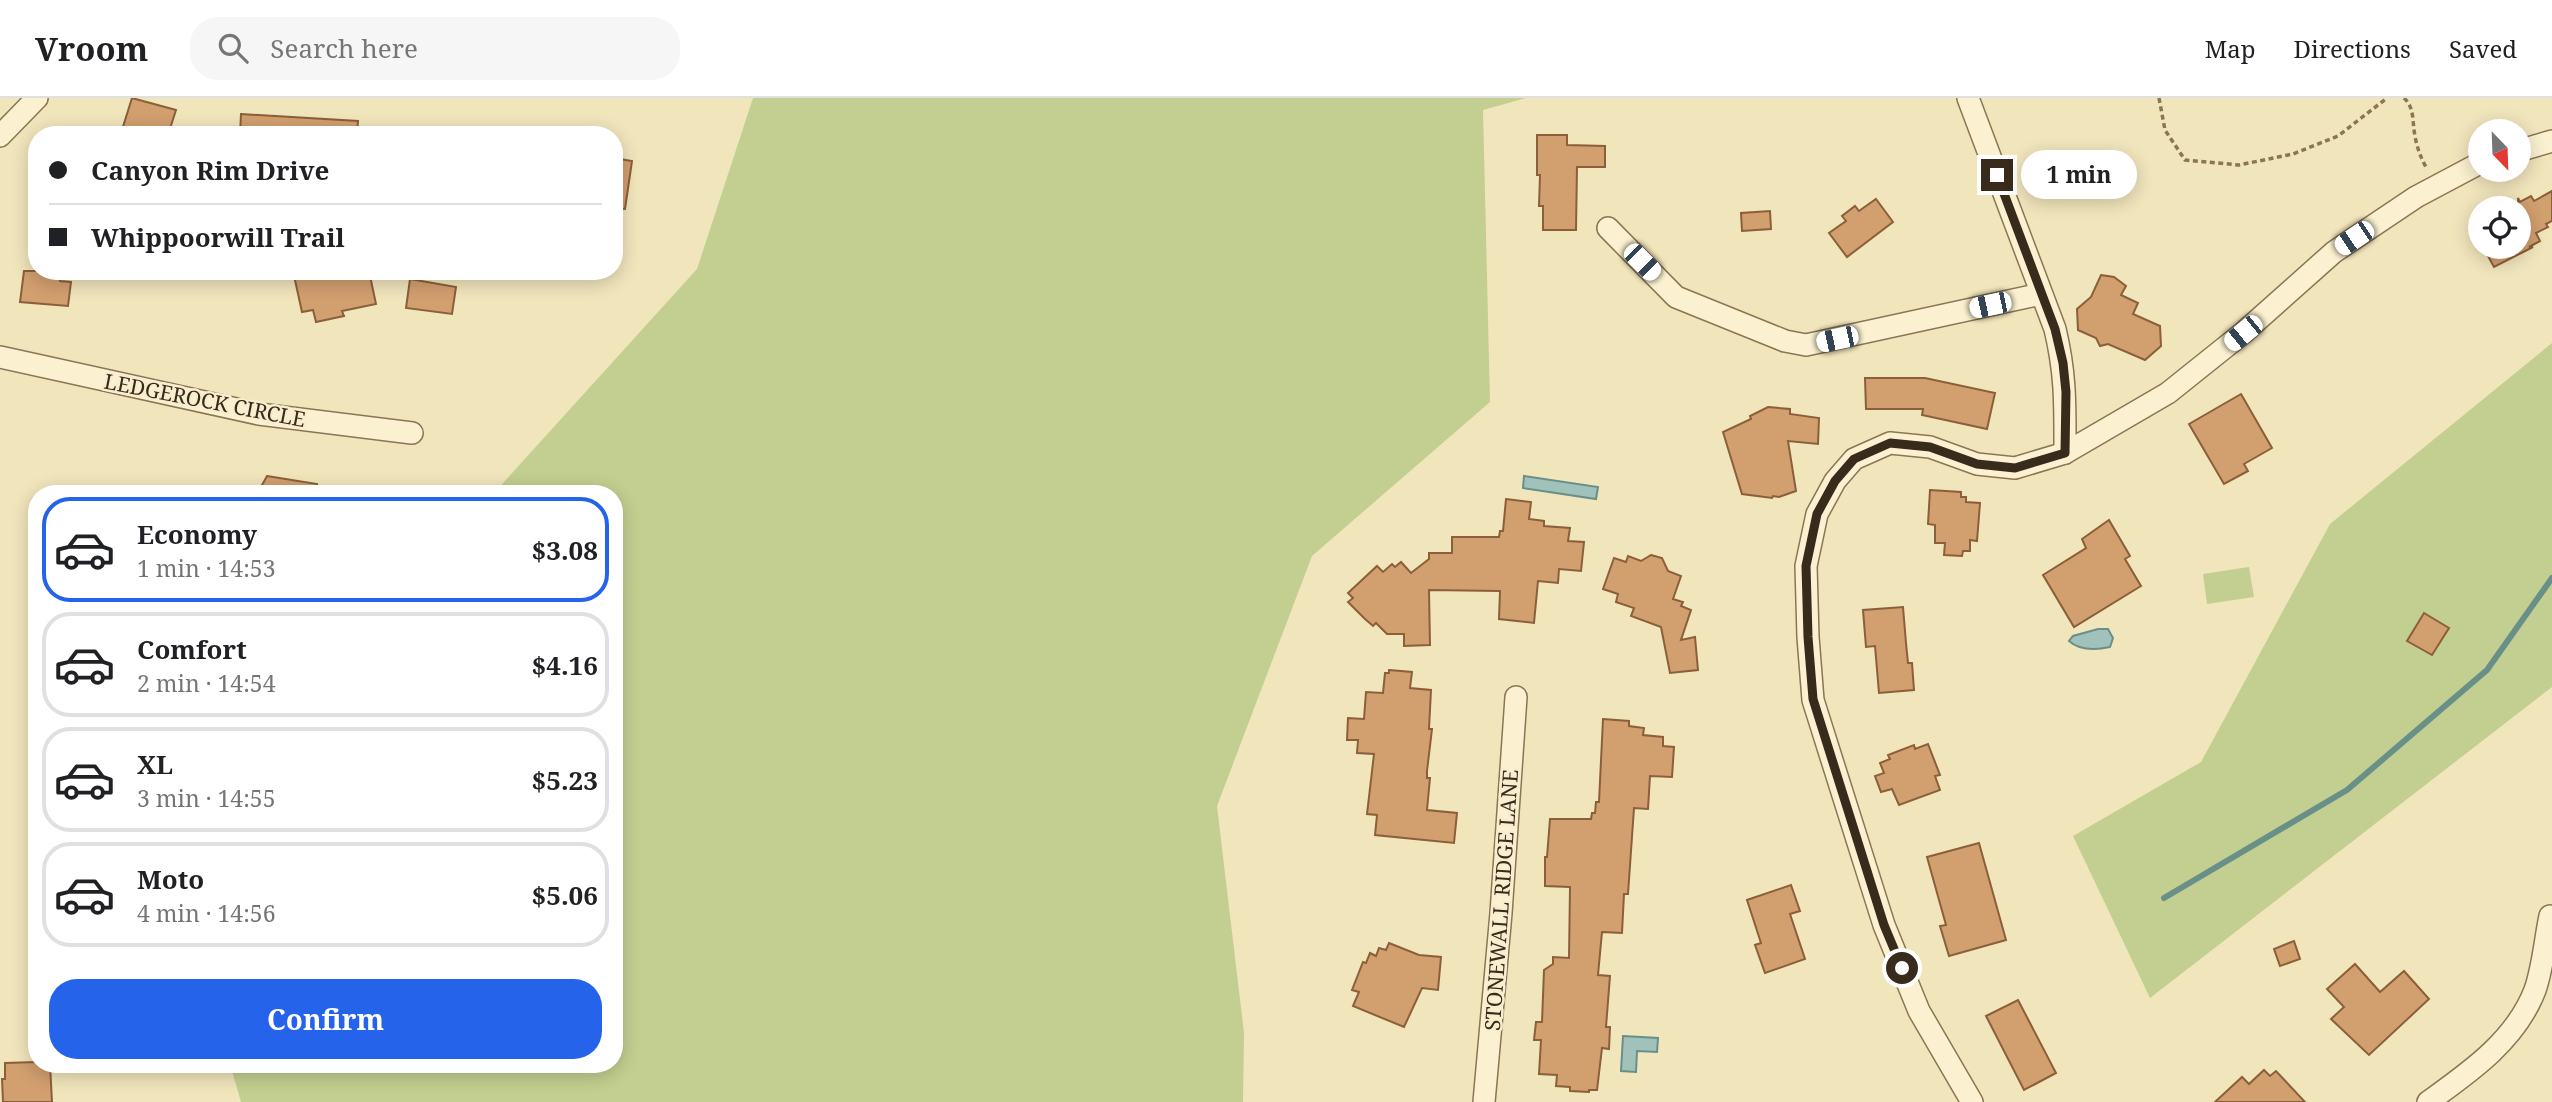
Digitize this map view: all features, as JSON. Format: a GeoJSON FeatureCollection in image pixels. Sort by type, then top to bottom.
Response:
{"type":"FeatureCollection","features":[{"type":"Feature","properties":{"kind":"street"},"geometry":{"type":"LineString","coordinates":[[0,136],[37,98]]}},
{"type":"Feature","properties":{"kind":"street"},"geometry":{"type":"LineString","coordinates":[[1968,98],[2055,329],[2066,392],[2065,453]]}},
{"type":"Feature","properties":{"kind":"street"},"geometry":{"type":"LineString","coordinates":[[2531,147],[2552,141]]}},
{"type":"Feature","properties":{"kind":"street"},"geometry":{"type":"LineString","coordinates":[[1972,1102],[1919,1011],[1884,925],[1813,699],[1806,566],[1817,514],[1835,481],[1854,459],[1890,443],[1930,447],[1977,464],[2015,468],[2065,453],[2168,393],[2243,333],[2334,252],[2416,197],[2468,169]]}},
{"type":"Feature","properties":{"kind":"street"},"geometry":{"type":"LineString","coordinates":[[1608,228],[1676,297],[1785,341],[1806,345],[2041,294]]}},
{"type":"Feature","properties":{"kind":"street","name":"LEDGEROCK CIRCLE"},"geometry":{"type":"LineString","coordinates":[[0,357],[259,414],[412,433]]}},
{"type":"Feature","properties":{"kind":"street","name":"STONEWALL RIDGE LANE"},"geometry":{"type":"LineString","coordinates":[[1484,1102],[1501,914],[1516,697]]}},
{"type":"Feature","properties":{"kind":"street"},"geometry":{"type":"LineString","coordinates":[[2428,1102],[2467,1075],[2509,1035],[2535,990],[2550,916]]}},
{"type":"Feature","properties":{"kind":"path"},"geometry":{"type":"LineString","coordinates":[[2159,98],[2165,130],[2185,160],[2239,165],[2293,154],[2339,136],[2387,98]]}},
{"type":"Feature","properties":{"kind":"path"},"geometry":{"type":"LineString","coordinates":[[2404,98],[2411,104],[2420,157],[2436,186]]}},
{"type":"Feature","properties":{"kind":"green space"},"geometry":{"type":"Polygon","coordinates":[[[753,98],[1526,98],[1483,110],[1490,402],[1312,556],[1217,806],[1244,1033],[1243,1102],[241,1102],[233,1073],[623,1073],[623,485],[501,485],[697,269],[753,98]]]}},
{"type":"Feature","properties":{"kind":"green space"},"geometry":{"type":"Polygon","coordinates":[[[2552,343],[2552,687],[2150,998],[2073,836],[2201,762],[2330,524],[2552,343]]]}},
{"type":"Feature","properties":{"kind":"green space"},"geometry":{"type":"Polygon","coordinates":[[[2249,567],[2254,597],[2207,604],[2203,574],[2249,567]]]}},
{"type":"Feature","properties":{"kind":"water"},"geometry":{"type":"Polygon","coordinates":[[[1524,476],[1598,487],[1596,499],[1523,488],[1524,476]]]}},
{"type":"Feature","properties":{"kind":"water"},"geometry":{"type":"Polygon","coordinates":[[[2108,629],[2113,638],[2110,647],[2088,649],[2069,641],[2073,636],[2108,629]]]}},
{"type":"Feature","properties":{"kind":"water"},"geometry":{"type":"Polygon","coordinates":[[[1623,1036],[1658,1038],[1657,1052],[1637,1051],[1636,1072],[1621,1071],[1623,1036]]]}},
{"type":"Feature","properties":{"kind":"building"},"geometry":{"type":"Polygon","coordinates":[[[132,98],[176,110],[171,126],[123,126],[132,98]]]}},
{"type":"Feature","properties":{"kind":"building"},"geometry":{"type":"Polygon","coordinates":[[[241,114],[358,121],[358,126],[240,126],[241,114]]]}},
{"type":"Feature","properties":{"kind":"building"},"geometry":{"type":"Polygon","coordinates":[[[1537,135],[1567,135],[1567,145],[1605,146],[1605,167],[1577,167],[1576,230],[1543,230],[1543,206],[1539,206],[1540,175],[1537,175],[1537,135]]]}},
{"type":"Feature","properties":{"kind":"building"},"geometry":{"type":"Polygon","coordinates":[[[623,160],[632,161],[623,209],[623,160]]]}},
{"type":"Feature","properties":{"kind":"building"},"geometry":{"type":"Polygon","coordinates":[[[2552,191],[2552,221],[2546,224],[2548,227],[2536,233],[2540,241],[2531,246],[2531,196],[2534,201],[2552,191]]]}},
{"type":"Feature","properties":{"kind":"building"},"geometry":{"type":"Polygon","coordinates":[[[1876,199],[1893,222],[1847,257],[1829,233],[1846,221],[1842,216],[1855,206],[1859,211],[1876,199]]]}},
{"type":"Feature","properties":{"kind":"building"},"geometry":{"type":"Polygon","coordinates":[[[1770,211],[1771,229],[1742,231],[1741,213],[1770,211]]]}},
{"type":"Feature","properties":{"kind":"building"},"geometry":{"type":"Polygon","coordinates":[[[2490,259],[2510,259],[2494,267],[2490,259]]]}},
{"type":"Feature","properties":{"kind":"building"},"geometry":{"type":"Polygon","coordinates":[[[24,271],[28,271],[28,280],[71,282],[68,306],[20,302],[24,271]]]}},
{"type":"Feature","properties":{"kind":"building"},"geometry":{"type":"Polygon","coordinates":[[[2101,275],[2114,277],[2126,286],[2121,295],[2138,303],[2133,314],[2160,326],[2161,346],[2145,360],[2108,344],[2100,346],[2096,338],[2078,330],[2077,309],[2091,297],[2101,275]]]}},
{"type":"Feature","properties":{"kind":"building"},"geometry":{"type":"Polygon","coordinates":[[[295,280],[371,280],[376,304],[342,311],[344,316],[316,322],[313,310],[302,312],[295,280]]]}},
{"type":"Feature","properties":{"kind":"building"},"geometry":{"type":"Polygon","coordinates":[[[410,280],[456,287],[452,314],[406,308],[410,280]]]}},
{"type":"Feature","properties":{"kind":"building"},"geometry":{"type":"Polygon","coordinates":[[[1865,378],[1925,378],[1995,393],[1987,429],[1922,415],[1923,409],[1866,409],[1865,378]]]}},
{"type":"Feature","properties":{"kind":"building"},"geometry":{"type":"Polygon","coordinates":[[[2241,394],[2272,448],[2244,464],[2248,471],[2224,484],[2189,424],[2241,394]]]}},
{"type":"Feature","properties":{"kind":"building"},"geometry":{"type":"Polygon","coordinates":[[[1768,407],[1790,409],[1790,414],[1819,418],[1818,444],[1788,441],[1796,491],[1772,498],[1742,494],[1723,432],[1751,419],[1750,416],[1768,407]]]}},
{"type":"Feature","properties":{"kind":"building"},"geometry":{"type":"Polygon","coordinates":[[[267,476],[317,484],[317,485],[262,485],[267,476]]]}},
{"type":"Feature","properties":{"kind":"building"},"geometry":{"type":"Polygon","coordinates":[[[1930,490],[1961,492],[1961,497],[1966,497],[1966,502],[1980,503],[1977,541],[1970,540],[1970,551],[1963,551],[1962,556],[1944,555],[1945,543],[1935,543],[1935,525],[1928,524],[1930,490]]]}},
{"type":"Feature","properties":{"kind":"building"},"geometry":{"type":"Polygon","coordinates":[[[1506,499],[1531,502],[1529,519],[1544,521],[1544,526],[1570,528],[1568,541],[1584,542],[1581,571],[1559,569],[1558,583],[1538,581],[1534,623],[1499,619],[1500,591],[1429,590],[1430,645],[1404,646],[1404,634],[1387,634],[1376,623],[1373,626],[1348,602],[1353,598],[1348,593],[1377,566],[1383,572],[1392,564],[1395,567],[1401,562],[1411,573],[1429,559],[1429,553],[1452,553],[1452,537],[1499,537],[1500,531],[1503,531],[1506,499]]]}},
{"type":"Feature","properties":{"kind":"building"},"geometry":{"type":"Polygon","coordinates":[[[2109,520],[2130,556],[2125,559],[2141,586],[2074,627],[2043,575],[2086,548],[2082,539],[2109,520]]]}},
{"type":"Feature","properties":{"kind":"building"},"geometry":{"type":"Polygon","coordinates":[[[1651,555],[1662,558],[1668,571],[1681,576],[1673,599],[1683,602],[1681,606],[1691,610],[1681,640],[1695,637],[1698,670],[1670,673],[1661,627],[1631,616],[1634,608],[1616,602],[1618,594],[1603,589],[1614,558],[1626,562],[1628,556],[1641,561],[1651,555]]]}},
{"type":"Feature","properties":{"kind":"building"},"geometry":{"type":"Polygon","coordinates":[[[1903,607],[1908,663],[1912,663],[1914,690],[1879,693],[1875,646],[1866,647],[1863,610],[1903,607]]]}},
{"type":"Feature","properties":{"kind":"building"},"geometry":{"type":"Polygon","coordinates":[[[2424,613],[2449,628],[2432,655],[2407,641],[2424,613]]]}},
{"type":"Feature","properties":{"kind":"building"},"geometry":{"type":"Polygon","coordinates":[[[1389,670],[1412,672],[1410,688],[1431,690],[1429,729],[1432,729],[1427,771],[1427,778],[1430,778],[1427,810],[1457,813],[1454,843],[1375,835],[1377,815],[1367,814],[1374,754],[1357,753],[1358,740],[1347,740],[1348,718],[1364,719],[1366,692],[1383,693],[1385,673],[1389,673],[1389,670]]]}},
{"type":"Feature","properties":{"kind":"building"},"geometry":{"type":"Polygon","coordinates":[[[1603,719],[1629,721],[1629,726],[1644,728],[1643,735],[1663,737],[1663,746],[1674,747],[1672,777],[1650,776],[1648,809],[1634,808],[1628,894],[1624,894],[1622,933],[1602,932],[1598,975],[1610,976],[1606,1027],[1610,1027],[1609,1049],[1602,1048],[1597,1090],[1570,1091],[1570,1087],[1556,1086],[1557,1075],[1539,1074],[1541,1040],[1534,1040],[1536,1022],[1542,1022],[1544,970],[1553,964],[1553,957],[1569,958],[1570,887],[1545,886],[1545,857],[1550,819],[1591,819],[1592,813],[1595,813],[1596,802],[1599,802],[1603,719]]]}},
{"type":"Feature","properties":{"kind":"building"},"geometry":{"type":"Polygon","coordinates":[[[1928,744],[1940,775],[1935,776],[1940,790],[1899,805],[1892,789],[1881,792],[1875,776],[1884,773],[1880,763],[1890,759],[1888,755],[1914,745],[1915,749],[1928,744]]]}},
{"type":"Feature","properties":{"kind":"building"},"geometry":{"type":"Polygon","coordinates":[[[1979,843],[2006,940],[1949,956],[1940,926],[1946,925],[1927,857],[1979,843]]]}},
{"type":"Feature","properties":{"kind":"building"},"geometry":{"type":"Polygon","coordinates":[[[1791,885],[1800,911],[1790,914],[1805,959],[1765,973],[1755,945],[1761,943],[1747,900],[1791,885]]]}},
{"type":"Feature","properties":{"kind":"building"},"geometry":{"type":"Polygon","coordinates":[[[2294,941],[2300,959],[2280,966],[2274,949],[2294,941]]]}},
{"type":"Feature","properties":{"kind":"building"},"geometry":{"type":"Polygon","coordinates":[[[1389,943],[1419,955],[1441,957],[1438,990],[1422,988],[1404,1027],[1353,1006],[1359,992],[1352,990],[1363,962],[1366,963],[1370,953],[1376,956],[1379,948],[1386,950],[1389,943]]]}},
{"type":"Feature","properties":{"kind":"building"},"geometry":{"type":"Polygon","coordinates":[[[2355,964],[2380,992],[2404,971],[2429,999],[2369,1055],[2331,1019],[2344,1007],[2327,989],[2355,964]]]}},
{"type":"Feature","properties":{"kind":"building"},"geometry":{"type":"Polygon","coordinates":[[[2018,1000],[2056,1073],[2024,1090],[1986,1016],[2018,1000]]]}},
{"type":"Feature","properties":{"kind":"building"},"geometry":{"type":"Polygon","coordinates":[[[28,1062],[28,1073],[50,1073],[52,1102],[3,1102],[2,1079],[5,1079],[5,1063],[28,1062]]]}},
{"type":"Feature","properties":{"kind":"building"},"geometry":{"type":"Polygon","coordinates":[[[2264,1070],[2270,1076],[2276,1071],[2305,1102],[2215,1102],[2242,1077],[2249,1084],[2264,1070]]]}},
{"type":"Feature","properties":{"kind":"waterway"},"geometry":{"type":"LineString","coordinates":[[2164,898],[2347,790],[2487,670],[2552,578]]}},
{"type":"Feature","properties":{"kind":"route"},"geometry":{"type":"LineString","coordinates":[[1902,968],[1884,925],[1813,699],[1806,566],[1817,514],[1835,481],[1854,459],[1890,443],[1930,447],[1977,464],[2015,468],[2065,453],[2066,392],[2055,329],[1997,175]]}}]}
